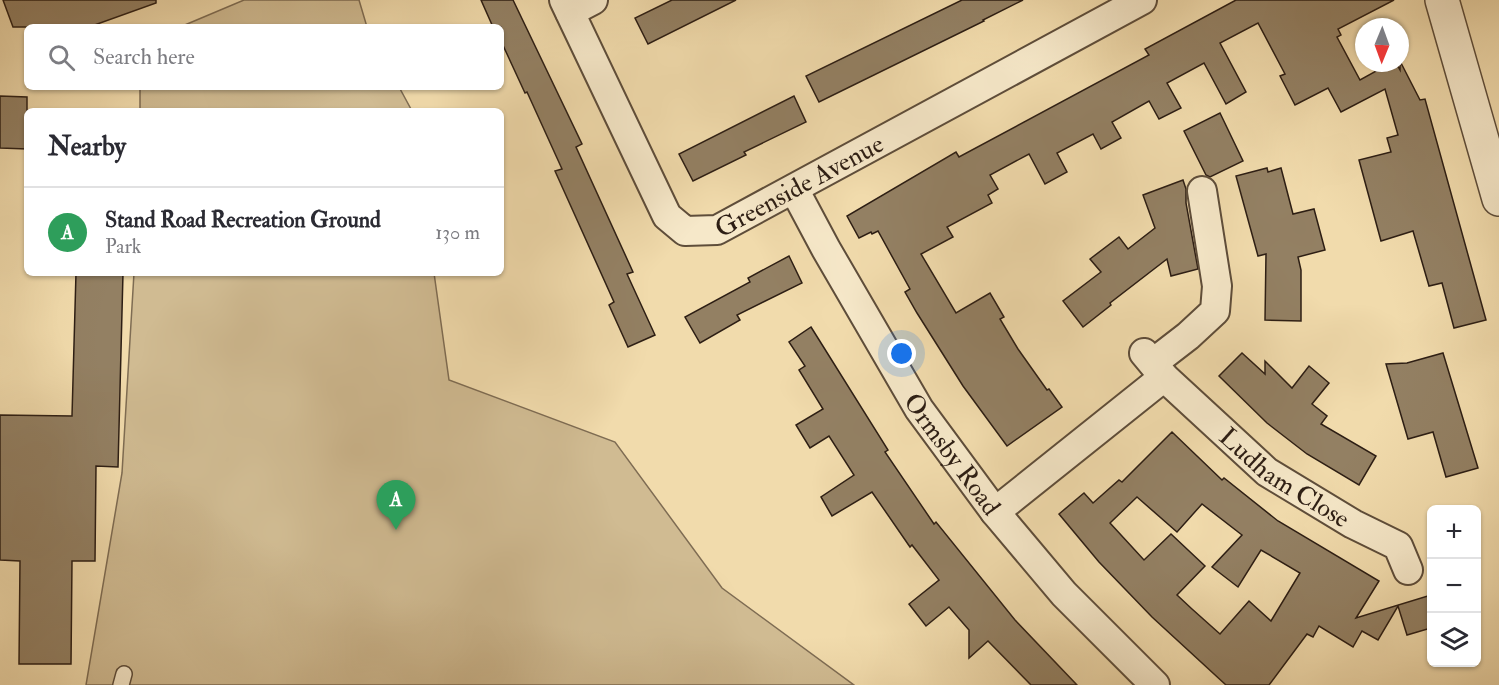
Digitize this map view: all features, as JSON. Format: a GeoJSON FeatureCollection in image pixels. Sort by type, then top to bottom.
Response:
{"type":"FeatureCollection","features":[{"type":"Feature","properties":{"kind":"street"},"geometry":{"type":"LineString","coordinates":[[1442,0],[1499,199]]}},
{"type":"Feature","properties":{"kind":"street","name":"Greenside Avenue"},"geometry":{"type":"LineString","coordinates":[[576,4],[667,216],[685,231],[717,230],[1128,3]]}},
{"type":"Feature","properties":{"kind":"street","name":"Ormsby Road"},"geometry":{"type":"LineString","coordinates":[[794,189],[826,249],[919,409],[995,512],[1064,594],[1155,685]]}},
{"type":"Feature","properties":{"kind":"street"},"geometry":{"type":"LineString","coordinates":[[995,512],[1154,364],[1215,311],[1217,286],[1202,191]]}},
{"type":"Feature","properties":{"kind":"street","name":"Ludham Close"},"geometry":{"type":"LineString","coordinates":[[1154,364],[1267,471],[1353,524],[1398,546],[1408,570]]}},
{"type":"Feature","properties":{"kind":"shaded area"},"geometry":{"type":"Polygon","coordinates":[[[244,0],[359,0],[366,24],[187,24],[244,0]]]}},
{"type":"Feature","properties":{"kind":"shaded area"},"geometry":{"type":"Polygon","coordinates":[[[140,90],[401,90],[410,108],[140,108],[140,90]]]}},
{"type":"Feature","properties":{"kind":"shaded area"},"geometry":{"type":"Polygon","coordinates":[[[134,276],[434,276],[449,380],[615,442],[722,588],[854,685],[86,685],[122,473],[134,276]]]}},
{"type":"Feature","properties":{"kind":"building"},"geometry":{"type":"Polygon","coordinates":[[[3,0],[156,0],[156,3],[97,24],[24,24],[24,27],[13,27],[3,0]]]}},
{"type":"Feature","properties":{"kind":"building"},"geometry":{"type":"Polygon","coordinates":[[[481,0],[513,0],[582,144],[576,147],[633,272],[627,274],[655,335],[628,347],[609,305],[614,302],[555,171],[562,169],[504,48],[504,24],[492,24],[481,0]]]}},
{"type":"Feature","properties":{"kind":"building"},"geometry":{"type":"Polygon","coordinates":[[[672,0],[736,0],[648,44],[635,18],[672,0]]]}},
{"type":"Feature","properties":{"kind":"building"},"geometry":{"type":"Polygon","coordinates":[[[962,0],[1023,0],[819,102],[806,76],[962,0]]]}},
{"type":"Feature","properties":{"kind":"building"},"geometry":{"type":"Polygon","coordinates":[[[1236,0],[1394,0],[1355,18],[1355,20],[1338,29],[1341,35],[1337,37],[1360,80],[1375,72],[1406,72],[1420,100],[1425,99],[1486,320],[1454,328],[1442,283],[1429,286],[1413,231],[1381,241],[1359,160],[1391,152],[1387,138],[1398,135],[1385,89],[1341,112],[1328,88],[1295,105],[1280,76],[1285,74],[1258,23],[1220,43],[1246,92],[1226,104],[1204,63],[1167,83],[1181,108],[1159,119],[1149,101],[1112,122],[1121,138],[1101,149],[1093,134],[1057,153],[1067,172],[1045,184],[1029,154],[990,175],[998,189],[988,195],[992,203],[947,227],[953,237],[921,254],[956,313],[990,293],[1004,317],[1000,319],[1018,349],[1062,407],[1007,446],[963,386],[917,313],[905,292],[910,289],[878,231],[859,238],[847,216],[956,152],[959,157],[1149,55],[1145,49],[1236,0]]]}},
{"type":"Feature","properties":{"kind":"building"},"geometry":{"type":"Polygon","coordinates":[[[0,96],[27,97],[27,108],[24,108],[24,149],[0,148],[0,96]]]}},
{"type":"Feature","properties":{"kind":"building"},"geometry":{"type":"Polygon","coordinates":[[[794,96],[806,122],[744,152],[746,155],[693,181],[679,154],[794,96]]]}},
{"type":"Feature","properties":{"kind":"building"},"geometry":{"type":"Polygon","coordinates":[[[1220,113],[1243,161],[1210,177],[1206,175],[1184,131],[1220,113]]]}},
{"type":"Feature","properties":{"kind":"building"},"geometry":{"type":"Polygon","coordinates":[[[1267,168],[1268,172],[1281,168],[1293,214],[1314,209],[1325,250],[1298,257],[1301,270],[1301,321],[1265,320],[1266,254],[1258,256],[1236,176],[1267,168]]]}},
{"type":"Feature","properties":{"kind":"building"},"geometry":{"type":"Polygon","coordinates":[[[1183,180],[1198,269],[1171,276],[1167,259],[1083,327],[1063,301],[1101,272],[1090,259],[1119,237],[1128,249],[1155,228],[1143,195],[1183,180]]]}},
{"type":"Feature","properties":{"kind":"building"},"geometry":{"type":"Polygon","coordinates":[[[789,256],[802,283],[737,315],[740,320],[700,343],[685,317],[750,282],[748,278],[789,256]]]}},
{"type":"Feature","properties":{"kind":"building"},"geometry":{"type":"Polygon","coordinates":[[[76,276],[123,276],[118,467],[96,466],[95,561],[72,561],[71,664],[19,664],[20,561],[0,560],[0,415],[72,416],[76,276]]]}},
{"type":"Feature","properties":{"kind":"building"},"geometry":{"type":"Polygon","coordinates":[[[811,327],[888,450],[885,452],[934,524],[936,522],[1015,620],[1077,685],[1031,685],[988,641],[969,658],[969,630],[949,607],[926,626],[909,604],[939,580],[912,545],[910,547],[872,492],[832,516],[821,497],[854,475],[829,436],[810,448],[796,425],[823,409],[799,370],[805,366],[789,342],[811,327]]]}},
{"type":"Feature","properties":{"kind":"building"},"geometry":{"type":"Polygon","coordinates":[[[1242,353],[1265,374],[1265,361],[1292,388],[1309,366],[1329,383],[1312,404],[1327,416],[1321,424],[1376,456],[1359,485],[1307,454],[1267,423],[1219,376],[1242,353]]]}},
{"type":"Feature","properties":{"kind":"building"},"geometry":{"type":"Polygon","coordinates":[[[1443,353],[1478,468],[1446,477],[1433,432],[1408,439],[1386,364],[1407,363],[1443,353]]]}},
{"type":"Feature","properties":{"kind":"building"},"geometry":{"type":"Polygon","coordinates":[[[1172,432],[1222,480],[1224,478],[1278,521],[1379,581],[1356,618],[1427,596],[1427,629],[1407,635],[1398,606],[1378,640],[1362,631],[1353,647],[1319,626],[1313,637],[1307,634],[1269,685],[1226,685],[1152,617],[1099,562],[1059,514],[1084,493],[1093,503],[1119,480],[1122,482],[1172,432]],[[1137,497],[1110,523],[1144,560],[1171,534],[1205,566],[1177,595],[1220,634],[1249,601],[1271,621],[1300,573],[1261,550],[1238,587],[1212,567],[1242,535],[1202,504],[1177,532],[1137,497]]]}},
{"type":"Feature","properties":{"kind":"place","name":"Stand Road Recreation Ground"},"geometry":{"type":"Point","coordinates":[396,530]}}]}
